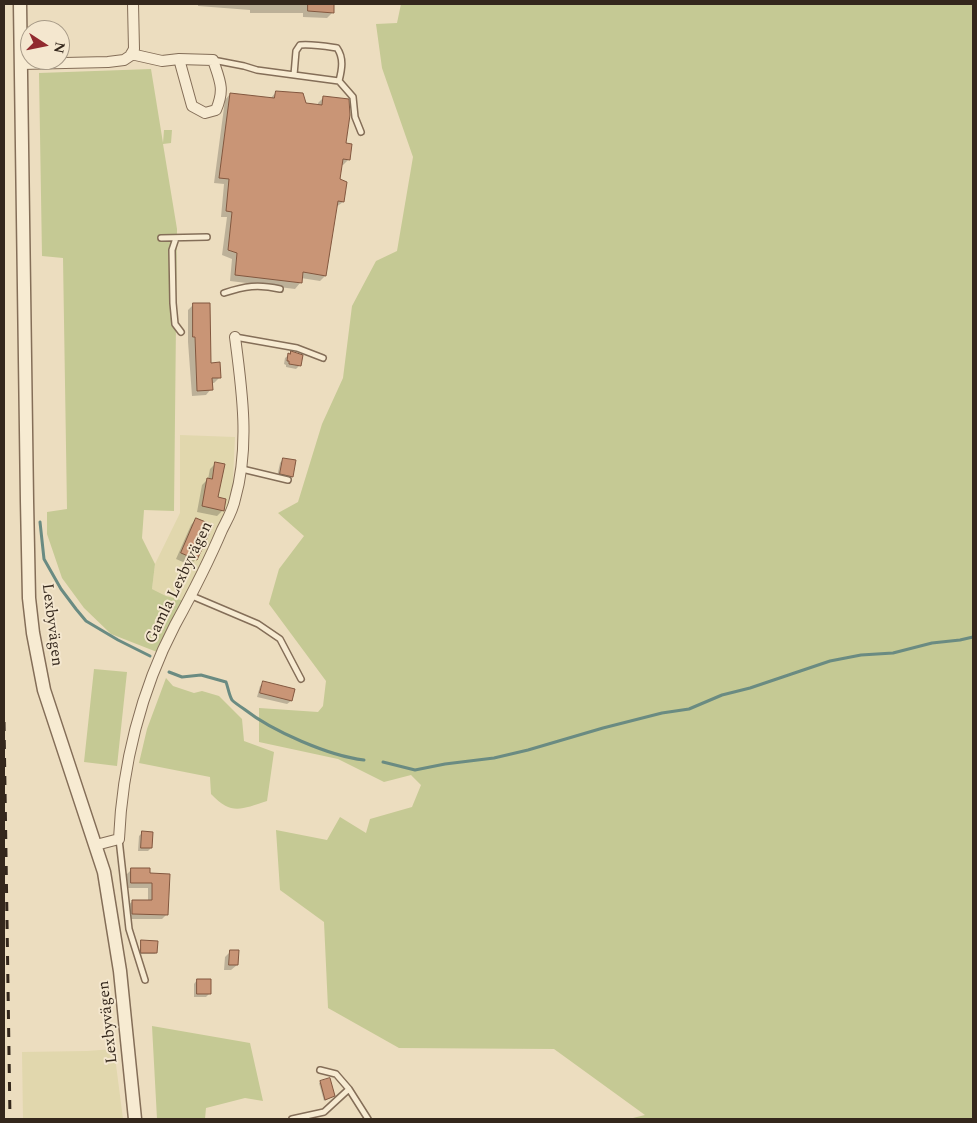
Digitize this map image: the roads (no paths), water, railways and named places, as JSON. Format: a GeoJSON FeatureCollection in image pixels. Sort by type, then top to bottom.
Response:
{"type":"FeatureCollection","features":[{"type":"Feature","properties":{"kind":"street","name":"Lexbyvägen"},"geometry":{"type":"LineString","coordinates":[[20,4],[21,20]]}},
{"type":"Feature","properties":{"kind":"street"},"geometry":{"type":"LineString","coordinates":[[70,62],[124,60],[131,54],[134,49],[133,4]]}},
{"type":"Feature","properties":{"kind":"street"},"geometry":{"type":"LineString","coordinates":[[131,54],[162,61],[179,59],[213,60],[222,83],[220,99],[216,110],[205,113],[192,106],[179,59]]}},
{"type":"Feature","properties":{"kind":"street","name":"Lexbyvägen"},"geometry":{"type":"LineString","coordinates":[[22,70],[27,501],[29,598],[32,633],[44,690],[104,872],[115,938],[135,1119]]}},
{"type":"Feature","properties":{"kind":"street","name":"Gamla Lexbyvägen"},"geometry":{"type":"LineString","coordinates":[[119,839],[122,792],[127,762],[137,726],[161,658],[175,626],[210,561],[235,500],[242,469],[243,433],[241,387],[235,337]]}},
{"type":"Feature","properties":{"kind":"street"},"geometry":{"type":"LineString","coordinates":[[96,845],[119,839]]}},
{"type":"Feature","properties":{"kind":"lane"},"geometry":{"type":"LineString","coordinates":[[294,75],[296,51],[300,45],[310,44],[337,48],[341,53],[342,68],[339,81]]}},
{"type":"Feature","properties":{"kind":"lane"},"geometry":{"type":"LineString","coordinates":[[213,60],[257,70],[339,81],[353,97],[355,117],[360,132]]}},
{"type":"Feature","properties":{"kind":"lane"},"geometry":{"type":"LineString","coordinates":[[161,238],[207,236]]}},
{"type":"Feature","properties":{"kind":"lane"},"geometry":{"type":"LineString","coordinates":[[176,238],[172,250],[175,324],[181,332]]}},
{"type":"Feature","properties":{"kind":"lane"},"geometry":{"type":"LineString","coordinates":[[224,293],[247,286],[264,286],[280,289]]}},
{"type":"Feature","properties":{"kind":"lane"},"geometry":{"type":"LineString","coordinates":[[235,337],[297,348],[323,358]]}},
{"type":"Feature","properties":{"kind":"lane"},"geometry":{"type":"LineString","coordinates":[[242,469],[288,480]]}},
{"type":"Feature","properties":{"kind":"lane"},"geometry":{"type":"LineString","coordinates":[[192,596],[258,624],[280,639],[301,680]]}},
{"type":"Feature","properties":{"kind":"lane"},"geometry":{"type":"LineString","coordinates":[[119,839],[129,929],[145,980]]}},
{"type":"Feature","properties":{"kind":"lane"},"geometry":{"type":"LineString","coordinates":[[320,1070],[336,1074],[349,1089],[368,1119]]}},
{"type":"Feature","properties":{"kind":"lane"},"geometry":{"type":"LineString","coordinates":[[292,1119],[324,1112],[349,1089]]}},
{"type":"Feature","properties":{"kind":"waterway"},"geometry":{"type":"LineString","coordinates":[[40,522],[44,559],[61,589],[76,609],[86,621],[150,656]]}},
{"type":"Feature","properties":{"kind":"waterway"},"geometry":{"type":"LineString","coordinates":[[383,762],[415,770],[494,758],[662,713],[689,709],[722,695],[750,688],[830,661],[861,655],[893,653],[932,643],[973,637]]}},
{"type":"Feature","properties":{"kind":"waterway"},"geometry":{"type":"LineString","coordinates":[[169,672],[182,677],[201,675],[226,682],[232,700],[270,726],[318,748],[350,758],[364,760]]}},
{"type":"Feature","properties":{"kind":"railway"},"geometry":{"type":"LineString","coordinates":[[4,722],[10,1119]]}}]}
